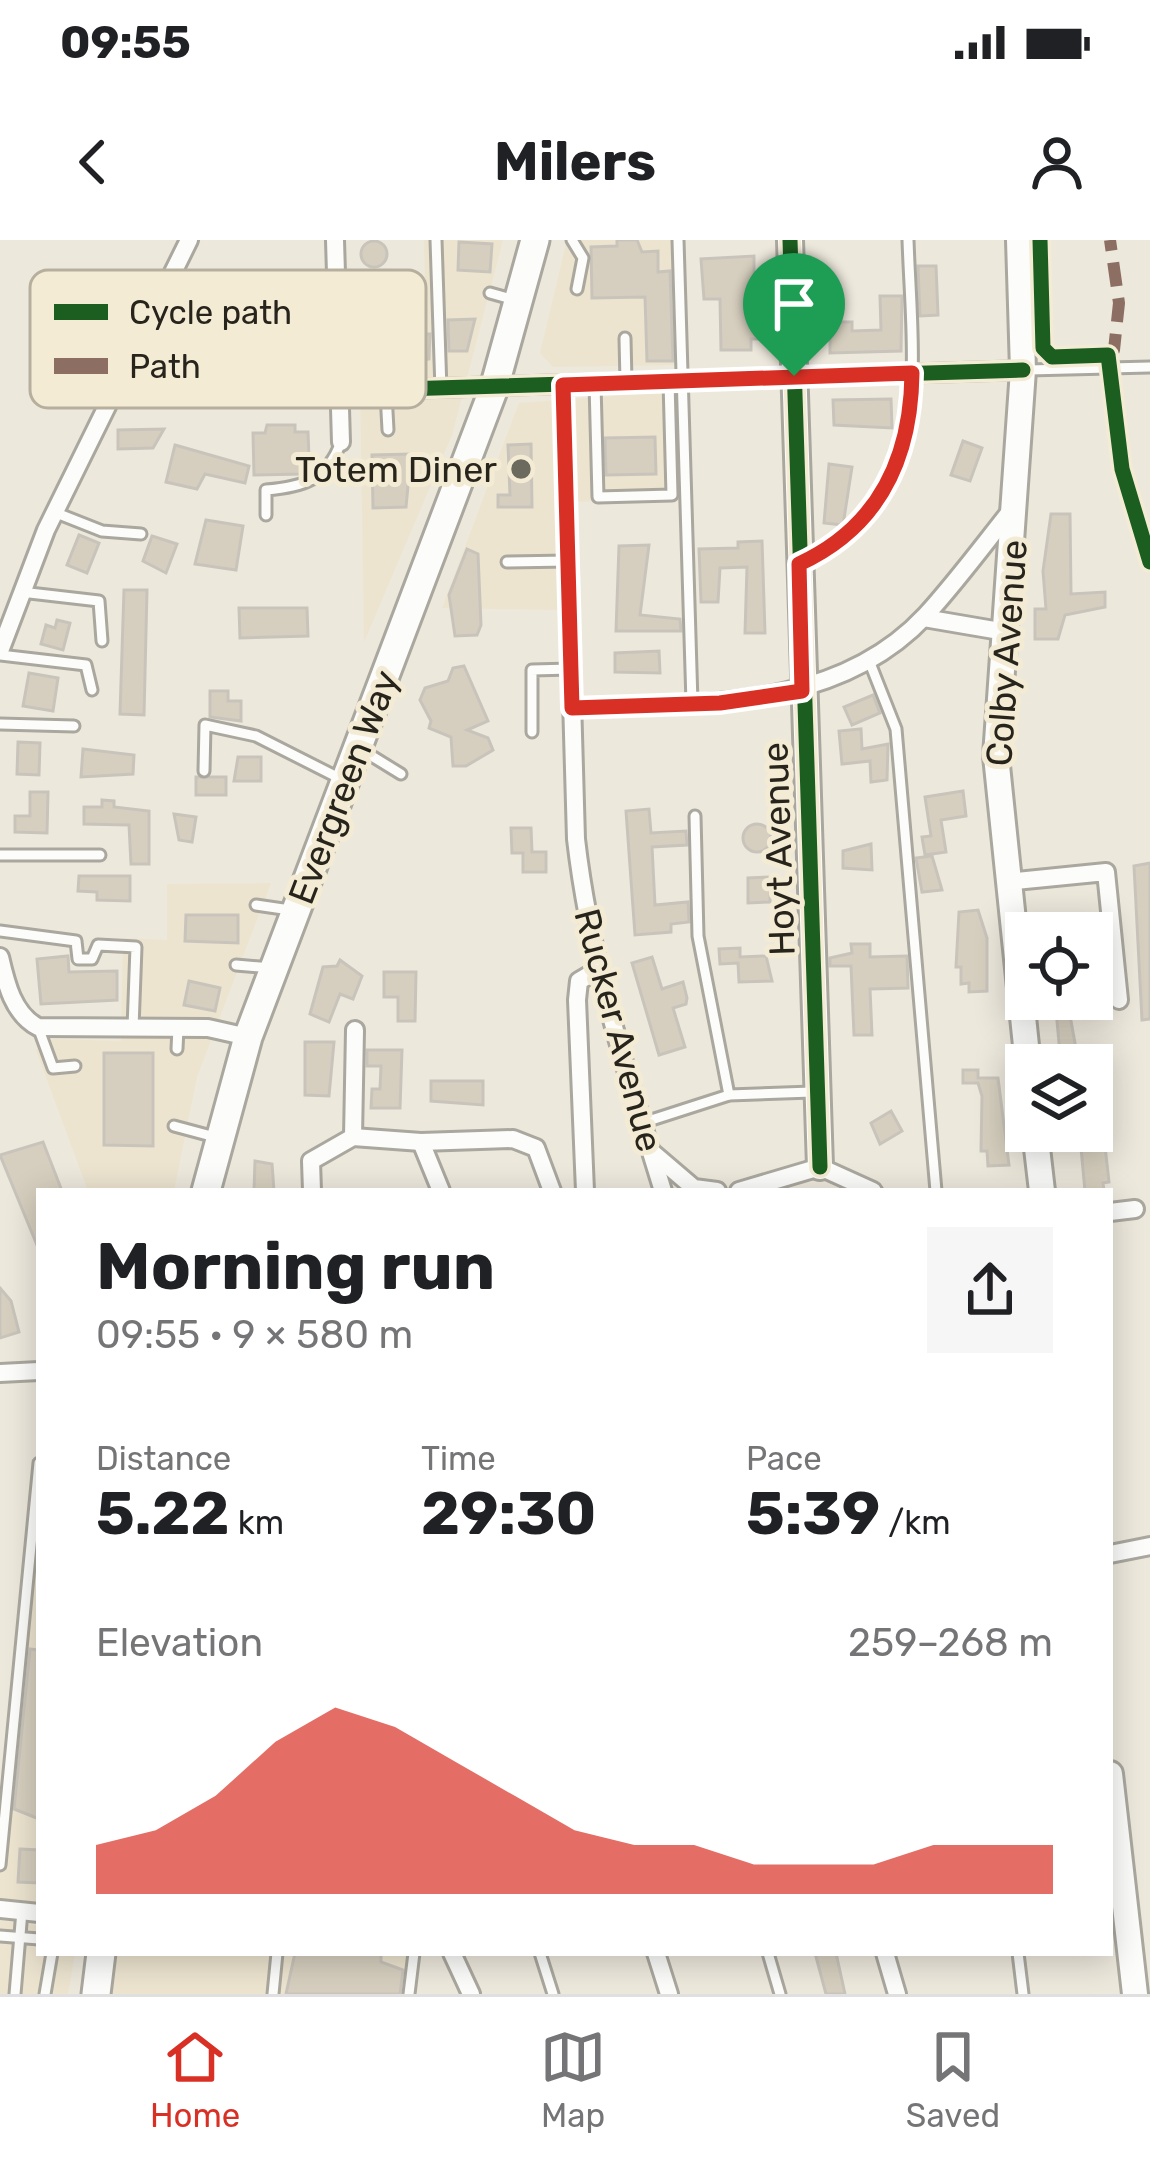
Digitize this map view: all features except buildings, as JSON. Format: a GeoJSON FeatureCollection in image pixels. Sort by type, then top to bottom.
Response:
{"type":"FeatureCollection","features":[{"type":"Feature","properties":{"kind":"main road"},"geometry":{"type":"LineString","coordinates":[[494,388],[535,240]]}},
{"type":"Feature","properties":{"kind":"main road","name":"Hoyt Avenue"},"geometry":{"type":"LineString","coordinates":[[790,240],[820,1167]]}},
{"type":"Feature","properties":{"kind":"main road","name":"Colby Avenue"},"geometry":{"type":"LineString","coordinates":[[1019,240],[1023,370],[1016,504],[1000,632],[996,756],[1025,1044]]}},
{"type":"Feature","properties":{"kind":"main road","name":"Evergreen Way"},"geometry":{"type":"LineString","coordinates":[[207,1188],[248,1037],[494,388]]}},
{"type":"Feature","properties":{"kind":"main road"},"geometry":{"type":"LineString","coordinates":[[1037,1152],[1042,1188]]}},
{"type":"Feature","properties":{"kind":"main road"},"geometry":{"type":"LineString","coordinates":[[1113,1821],[1135,1994]]}},
{"type":"Feature","properties":{"kind":"main road"},"geometry":{"type":"LineString","coordinates":[[96,1994],[101,1956]]}},
{"type":"Feature","properties":{"kind":"street"},"geometry":{"type":"LineString","coordinates":[[173,270],[189,240]]}},
{"type":"Feature","properties":{"kind":"street"},"geometry":{"type":"LineString","coordinates":[[335,240],[336,270]]}},
{"type":"Feature","properties":{"kind":"street"},"geometry":{"type":"LineString","coordinates":[[426,391],[494,388],[564,377],[595,384],[1023,370]]}},
{"type":"Feature","properties":{"kind":"street","name":"Rucker Avenue"},"geometry":{"type":"LineString","coordinates":[[564,377],[576,839],[596,971],[662,1188]]}},
{"type":"Feature","properties":{"kind":"street"},"geometry":{"type":"LineString","coordinates":[[0,653],[54,512],[102,408]]}},
{"type":"Feature","properties":{"kind":"street"},"geometry":{"type":"LineString","coordinates":[[339,408],[341,442]]}},
{"type":"Feature","properties":{"kind":"street"},"geometry":{"type":"LineString","coordinates":[[572,708],[692,704],[802,691],[868,658],[924,618],[1016,504]]}},
{"type":"Feature","properties":{"kind":"street"},"geometry":{"type":"LineString","coordinates":[[924,618],[1000,632]]}},
{"type":"Feature","properties":{"kind":"street"},"geometry":{"type":"LineString","coordinates":[[1006,882],[1106,872],[1119,1000]]}},
{"type":"Feature","properties":{"kind":"street"},"geometry":{"type":"LineString","coordinates":[[0,957],[13,999],[26,1021],[38,1027],[133,1028],[175,1023],[248,1037]]}},
{"type":"Feature","properties":{"kind":"street"},"geometry":{"type":"LineString","coordinates":[[585,1188],[577,1000],[579,981],[596,971]]}},
{"type":"Feature","properties":{"kind":"street"},"geometry":{"type":"LineString","coordinates":[[353,1137],[355,1030]]}},
{"type":"Feature","properties":{"kind":"street"},"geometry":{"type":"LineString","coordinates":[[310,1187],[311,1161],[353,1137],[421,1142],[513,1139],[536,1148],[551,1188]]}},
{"type":"Feature","properties":{"kind":"street"},"geometry":{"type":"LineString","coordinates":[[421,1142],[440,1188]]}},
{"type":"Feature","properties":{"kind":"street"},"geometry":{"type":"LineString","coordinates":[[650,1149],[694,1188]]}},
{"type":"Feature","properties":{"kind":"street"},"geometry":{"type":"LineString","coordinates":[[749,1188],[820,1167],[866,1188]]}},
{"type":"Feature","properties":{"kind":"street"},"geometry":{"type":"LineString","coordinates":[[1113,1212],[1135,1209]]}},
{"type":"Feature","properties":{"kind":"street"},"geometry":{"type":"LineString","coordinates":[[0,1373],[36,1371]]}},
{"type":"Feature","properties":{"kind":"street"},"geometry":{"type":"LineString","coordinates":[[1113,1553],[1150,1546]]}},
{"type":"Feature","properties":{"kind":"street"},"geometry":{"type":"LineString","coordinates":[[0,1909],[31,1912]]}},
{"type":"Feature","properties":{"kind":"street"},"geometry":{"type":"LineString","coordinates":[[453,1956],[471,1994]]}},
{"type":"Feature","properties":{"kind":"street"},"geometry":{"type":"LineString","coordinates":[[657,1956],[669,1994]]}},
{"type":"Feature","properties":{"kind":"street"},"geometry":{"type":"LineString","coordinates":[[886,1956],[897,1994]]}},
{"type":"Feature","properties":{"kind":"lane"},"geometry":{"type":"LineString","coordinates":[[436,240],[441,390]]}},
{"type":"Feature","properties":{"kind":"lane"},"geometry":{"type":"LineString","coordinates":[[572,240],[583,258],[578,289]]}},
{"type":"Feature","properties":{"kind":"lane"},"geometry":{"type":"LineString","coordinates":[[595,384],[598,496],[671,495],[678,240]]}},
{"type":"Feature","properties":{"kind":"lane"},"geometry":{"type":"LineString","coordinates":[[799,564],[840,545],[896,470],[911,424],[908,240]]}},
{"type":"Feature","properties":{"kind":"lane"},"geometry":{"type":"LineString","coordinates":[[490,293],[520,301]]}},
{"type":"Feature","properties":{"kind":"lane"},"geometry":{"type":"LineString","coordinates":[[625,338],[626,382]]}},
{"type":"Feature","properties":{"kind":"lane"},"geometry":{"type":"LineString","coordinates":[[1023,370],[1150,368]]}},
{"type":"Feature","properties":{"kind":"lane"},"geometry":{"type":"LineString","coordinates":[[676,381],[692,704]]}},
{"type":"Feature","properties":{"kind":"lane"},"geometry":{"type":"LineString","coordinates":[[387,408],[388,430]]}},
{"type":"Feature","properties":{"kind":"lane"},"geometry":{"type":"LineString","coordinates":[[266,515],[266,490],[311,482],[335,458],[341,442]]}},
{"type":"Feature","properties":{"kind":"lane"},"geometry":{"type":"LineString","coordinates":[[54,512],[102,531],[141,534]]}},
{"type":"Feature","properties":{"kind":"lane"},"geometry":{"type":"LineString","coordinates":[[507,562],[568,560]]}},
{"type":"Feature","properties":{"kind":"lane"},"geometry":{"type":"LineString","coordinates":[[21,592],[99,601],[102,641]]}},
{"type":"Feature","properties":{"kind":"lane"},"geometry":{"type":"LineString","coordinates":[[0,653],[86,665],[92,690]]}},
{"type":"Feature","properties":{"kind":"lane"},"geometry":{"type":"LineString","coordinates":[[868,658],[896,729],[936,1188]]}},
{"type":"Feature","properties":{"kind":"lane"},"geometry":{"type":"LineString","coordinates":[[532,732],[532,670],[572,669]]}},
{"type":"Feature","properties":{"kind":"lane"},"geometry":{"type":"LineString","coordinates":[[0,724],[74,726]]}},
{"type":"Feature","properties":{"kind":"lane"},"geometry":{"type":"LineString","coordinates":[[204,772],[205,724],[256,736],[345,781]]}},
{"type":"Feature","properties":{"kind":"lane"},"geometry":{"type":"LineString","coordinates":[[358,747],[401,774]]}},
{"type":"Feature","properties":{"kind":"lane"},"geometry":{"type":"LineString","coordinates":[[695,816],[698,936],[729,1095]]}},
{"type":"Feature","properties":{"kind":"lane"},"geometry":{"type":"LineString","coordinates":[[0,855],[100,855]]}},
{"type":"Feature","properties":{"kind":"lane"},"geometry":{"type":"LineString","coordinates":[[256,905],[296,911]]}},
{"type":"Feature","properties":{"kind":"lane"},"geometry":{"type":"LineString","coordinates":[[0,932],[76,941],[78,959],[92,959],[98,945],[136,947],[133,1028]]}},
{"type":"Feature","properties":{"kind":"lane"},"geometry":{"type":"LineString","coordinates":[[236,965],[274,968]]}},
{"type":"Feature","properties":{"kind":"lane"},"geometry":{"type":"LineString","coordinates":[[175,1023],[177,1049]]}},
{"type":"Feature","properties":{"kind":"lane"},"geometry":{"type":"LineString","coordinates":[[38,1027],[53,1068],[75,1066]]}},
{"type":"Feature","properties":{"kind":"lane"},"geometry":{"type":"LineString","coordinates":[[642,1123],[729,1095],[818,1092]]}},
{"type":"Feature","properties":{"kind":"lane"},"geometry":{"type":"LineString","coordinates":[[174,1126],[220,1138]]}},
{"type":"Feature","properties":{"kind":"lane"},"geometry":{"type":"LineString","coordinates":[[0,1865],[36,1494]]}},
{"type":"Feature","properties":{"kind":"lane"},"geometry":{"type":"LineString","coordinates":[[15,1994],[19,1936],[31,1912]]}},
{"type":"Feature","properties":{"kind":"lane"},"geometry":{"type":"LineString","coordinates":[[0,1936],[36,1939]]}},
{"type":"Feature","properties":{"kind":"lane"},"geometry":{"type":"LineString","coordinates":[[45,1994],[51,1956]]}},
{"type":"Feature","properties":{"kind":"lane"},"geometry":{"type":"LineString","coordinates":[[274,1994],[277,1956]]}},
{"type":"Feature","properties":{"kind":"lane"},"geometry":{"type":"LineString","coordinates":[[409,1994],[414,1956]]}},
{"type":"Feature","properties":{"kind":"lane"},"geometry":{"type":"LineString","coordinates":[[541,1956],[553,1994]]}},
{"type":"Feature","properties":{"kind":"lane"},"geometry":{"type":"LineString","coordinates":[[769,1956],[780,1994]]}},
{"type":"Feature","properties":{"kind":"lane"},"geometry":{"type":"LineString","coordinates":[[1018,1956],[1023,1994]]}},
{"type":"Feature","properties":{"kind":"shaded area"},"geometry":{"type":"Polygon","coordinates":[[[424,240],[503,240],[452,435],[364,642],[360,408],[426,408],[424,240]]]}},
{"type":"Feature","properties":{"kind":"shaded area"},"geometry":{"type":"Polygon","coordinates":[[[567,240],[676,240],[680,365],[553,367],[540,353],[567,240]]]}},
{"type":"Feature","properties":{"kind":"shaded area"},"geometry":{"type":"Polygon","coordinates":[[[681,391],[684,500],[559,502],[561,610],[442,608],[519,403],[681,391]]]}},
{"type":"Feature","properties":{"kind":"shaded area"},"geometry":{"type":"Polygon","coordinates":[[[271,883],[197,1077],[175,1188],[87,1188],[36,1050],[53,1039],[121,1041],[123,938],[167,940],[167,884],[271,883]]]}},
{"type":"Feature","properties":{"kind":"shaded area"},"geometry":{"type":"Polygon","coordinates":[[[36,1502],[36,1914],[0,1909],[0,1855],[36,1502]]]}},
{"type":"Feature","properties":{"kind":"shaded area"},"geometry":{"type":"Polygon","coordinates":[[[0,1920],[36,1926],[36,1956],[74,1956],[68,1994],[0,1994],[0,1920]]]}},
{"type":"Feature","properties":{"kind":"shaded area"},"geometry":{"type":"Polygon","coordinates":[[[99,1956],[420,1956],[415,1994],[95,1994],[99,1956]]]}},
{"type":"Feature","properties":{"kind":"marked path"},"geometry":{"type":"LineString","coordinates":[[1108,355],[1114,350],[1119,303],[1110,240]]}},
{"type":"Feature","properties":{"kind":"cycle path"},"geometry":{"type":"LineString","coordinates":[[790,240],[820,1167]]}},
{"type":"Feature","properties":{"kind":"cycle path"},"geometry":{"type":"LineString","coordinates":[[1040,240],[1043,348],[1052,357],[1108,355],[1122,469],[1150,562]]}},
{"type":"Feature","properties":{"kind":"cycle path"},"geometry":{"type":"LineString","coordinates":[[426,388],[1023,370]]}},
{"type":"Feature","properties":{"kind":"place","name":"Totem Diner"},"geometry":{"type":"Point","coordinates":[521,469]}},
{"type":"Feature","properties":{"kind":"route"},"geometry":{"type":"LineString","coordinates":[[912,373],[911,424],[896,470],[840,545],[799,564],[802,691],[720,703],[572,708],[563,385],[794,376],[912,373]]}}]}
